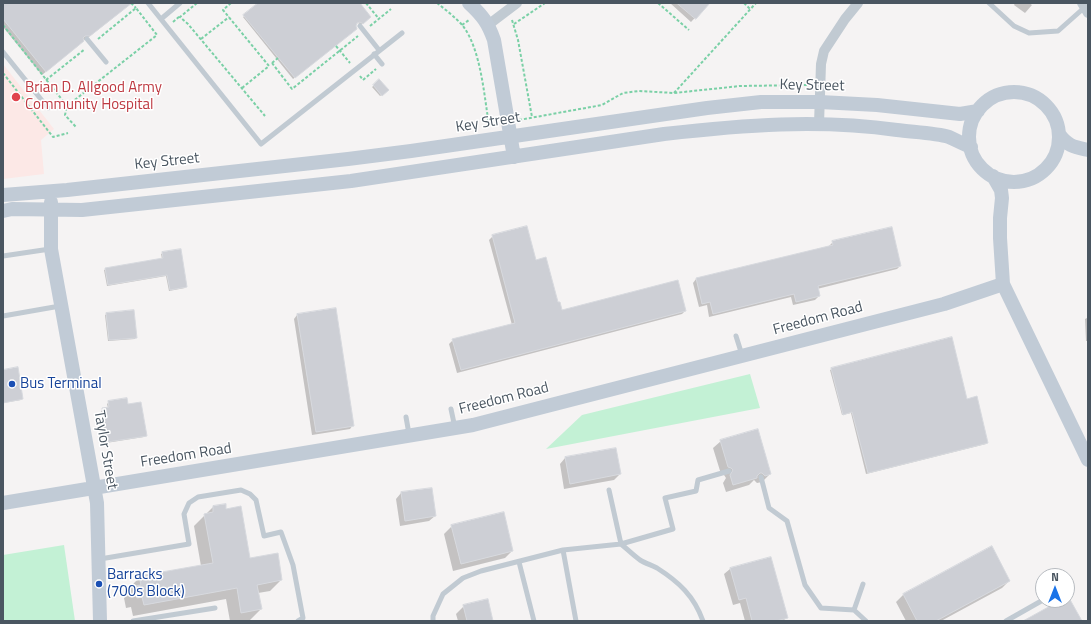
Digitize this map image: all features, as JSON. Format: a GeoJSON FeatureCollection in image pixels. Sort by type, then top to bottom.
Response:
{"type":"FeatureCollection","features":[{"type":"Feature","properties":{"kind":"street"},"geometry":{"type":"LineString","coordinates":[[469,3],[479,12],[488,25],[494,40],[514,157]]}},
{"type":"Feature","properties":{"kind":"street"},"geometry":{"type":"LineString","coordinates":[[488,25],[517,3]]}},
{"type":"Feature","properties":{"kind":"street"},"geometry":{"type":"LineString","coordinates":[[819,124],[821,64],[824,51],[845,19],[858,3]]}},
{"type":"Feature","properties":{"kind":"street"},"geometry":{"type":"LineString","coordinates":[[1012,92],[1027,94],[1038,99],[1050,110],[1056,120],[1059,134],[1056,154],[1049,165],[1040,173],[1029,179],[1018,181],[1003,180],[993,176],[979,164],[971,147],[970,128],[978,111],[989,100],[1012,92]]}},
{"type":"Feature","properties":{"kind":"street","name":"Key Street"},"geometry":{"type":"LineString","coordinates":[[3,195],[364,157],[707,108],[762,102],[820,102],[877,105],[960,114],[978,111]]}},
{"type":"Feature","properties":{"kind":"street"},"geometry":{"type":"LineString","coordinates":[[3,211],[82,210],[351,181],[709,128],[765,124],[819,124],[881,128],[948,136],[971,147]]}},
{"type":"Feature","properties":{"kind":"street"},"geometry":{"type":"LineString","coordinates":[[1059,134],[1068,144],[1088,150]]}},
{"type":"Feature","properties":{"kind":"street"},"geometry":{"type":"LineString","coordinates":[[1056,154],[1066,148],[1074,147]]}},
{"type":"Feature","properties":{"kind":"street"},"geometry":{"type":"LineString","coordinates":[[993,176],[1001,190],[1002,198],[1000,238],[1003,284],[1088,460]]}},
{"type":"Feature","properties":{"kind":"street"},"geometry":{"type":"LineString","coordinates":[[1002,198],[1018,181]]}},
{"type":"Feature","properties":{"kind":"street","name":"Taylor Street"},"geometry":{"type":"LineString","coordinates":[[51,191],[51,249],[97,503],[100,621]]}},
{"type":"Feature","properties":{"kind":"street","name":"Freedom Road"},"geometry":{"type":"LineString","coordinates":[[3,503],[95,489],[480,424],[944,304],[1003,284]]}},
{"type":"Feature","properties":{"kind":"lane"},"geometry":{"type":"LineString","coordinates":[[148,3],[262,144],[402,33]]}},
{"type":"Feature","properties":{"kind":"lane"},"geometry":{"type":"LineString","coordinates":[[161,19],[180,3]]}},
{"type":"Feature","properties":{"kind":"lane"},"geometry":{"type":"LineString","coordinates":[[989,3],[1014,26],[1029,33],[1058,31],[1085,8]]}},
{"type":"Feature","properties":{"kind":"lane"},"geometry":{"type":"LineString","coordinates":[[360,26],[379,50]]}},
{"type":"Feature","properties":{"kind":"lane"},"geometry":{"type":"LineString","coordinates":[[87,39],[106,62]]}},
{"type":"Feature","properties":{"kind":"lane"},"geometry":{"type":"LineString","coordinates":[[3,52],[48,108]]}},
{"type":"Feature","properties":{"kind":"lane"},"geometry":{"type":"LineString","coordinates":[[374,54],[382,64]]}},
{"type":"Feature","properties":{"kind":"lane"},"geometry":{"type":"LineString","coordinates":[[3,256],[51,249]]}},
{"type":"Feature","properties":{"kind":"lane"},"geometry":{"type":"LineString","coordinates":[[3,316],[62,306]]}},
{"type":"Feature","properties":{"kind":"lane"},"geometry":{"type":"LineString","coordinates":[[736,336],[742,357]]}},
{"type":"Feature","properties":{"kind":"lane"},"geometry":{"type":"LineString","coordinates":[[451,409],[455,429]]}},
{"type":"Feature","properties":{"kind":"lane"},"geometry":{"type":"LineString","coordinates":[[406,417],[410,436]]}},
{"type":"Feature","properties":{"kind":"lane"},"geometry":{"type":"LineString","coordinates":[[433,621],[433,616],[443,594],[464,578],[481,571],[563,550],[620,544],[673,529],[665,498],[696,491],[698,480],[729,471]]}},
{"type":"Feature","properties":{"kind":"lane"},"geometry":{"type":"LineString","coordinates":[[761,477],[769,508],[787,521],[805,585],[821,608],[854,610],[866,621]]}},
{"type":"Feature","properties":{"kind":"lane"},"geometry":{"type":"LineString","coordinates":[[99,559],[189,544],[184,514],[189,503],[198,497],[241,490],[250,494],[256,500],[264,536],[281,532],[293,565],[303,618],[298,621]]}},
{"type":"Feature","properties":{"kind":"lane"},"geometry":{"type":"LineString","coordinates":[[609,490],[620,544],[640,560],[660,571],[684,589],[698,607],[703,621]]}},
{"type":"Feature","properties":{"kind":"lane"},"geometry":{"type":"LineString","coordinates":[[563,550],[576,621]]}},
{"type":"Feature","properties":{"kind":"lane"},"geometry":{"type":"LineString","coordinates":[[519,562],[534,621]]}},
{"type":"Feature","properties":{"kind":"lane"},"geometry":{"type":"LineString","coordinates":[[854,610],[864,584]]}},
{"type":"Feature","properties":{"kind":"lane"},"geometry":{"type":"LineString","coordinates":[[1006,621],[1035,605]]}},
{"type":"Feature","properties":{"kind":"lane"},"geometry":{"type":"LineString","coordinates":[[133,621],[215,608]]}},
{"type":"Feature","properties":{"kind":"path"},"geometry":{"type":"LineString","coordinates":[[131,3],[136,8]]}},
{"type":"Feature","properties":{"kind":"path"},"geometry":{"type":"LineString","coordinates":[[197,3],[180,17],[201,39],[265,116]]}},
{"type":"Feature","properties":{"kind":"path"},"geometry":{"type":"LineString","coordinates":[[232,3],[223,10],[269,66]]}},
{"type":"Feature","properties":{"kind":"path"},"geometry":{"type":"LineString","coordinates":[[366,3],[379,19]]}},
{"type":"Feature","properties":{"kind":"path"},"geometry":{"type":"LineString","coordinates":[[437,3],[462,26],[470,37],[476,53],[489,125],[602,105],[623,92],[639,91],[674,93],[740,86],[821,84]]}},
{"type":"Feature","properties":{"kind":"path"},"geometry":{"type":"LineString","coordinates":[[532,117],[514,24],[545,3]]}},
{"type":"Feature","properties":{"kind":"path"},"geometry":{"type":"LineString","coordinates":[[658,3],[689,30]]}},
{"type":"Feature","properties":{"kind":"path"},"geometry":{"type":"LineString","coordinates":[[744,3],[750,9]]}},
{"type":"Feature","properties":{"kind":"path"},"geometry":{"type":"LineString","coordinates":[[674,93],[756,3]]}},
{"type":"Feature","properties":{"kind":"path"},"geometry":{"type":"LineString","coordinates":[[272,64],[292,88],[391,9]]}},
{"type":"Feature","properties":{"kind":"path"},"geometry":{"type":"LineString","coordinates":[[201,39],[229,17]]}},
{"type":"Feature","properties":{"kind":"path"},"geometry":{"type":"LineString","coordinates":[[3,25],[67,106],[66,115],[76,127]]}},
{"type":"Feature","properties":{"kind":"path"},"geometry":{"type":"LineString","coordinates":[[336,46],[363,80],[382,64]]}},
{"type":"Feature","properties":{"kind":"path"},"geometry":{"type":"LineString","coordinates":[[242,88],[278,58]]}},
{"type":"Feature","properties":{"kind":"path"},"geometry":{"type":"LineString","coordinates":[[3,72],[54,137],[68,133]]}},
{"type":"Feature","properties":{"kind":"shaded area","name":"Brian D. Allgood Army Community Hospital"},"geometry":{"type":"Polygon","coordinates":[[[3,64],[54,129],[41,140],[44,174],[3,179],[3,64]]]}},
{"type":"Feature","properties":{"kind":"green space"},"geometry":{"type":"Polygon","coordinates":[[[750,374],[760,408],[546,449],[582,415],[750,374]]]}},
{"type":"Feature","properties":{"kind":"green space"},"geometry":{"type":"Polygon","coordinates":[[[64,545],[75,621],[3,621],[3,555],[64,545]]]}},
{"type":"Feature","properties":{"kind":"building"},"geometry":{"type":"Polygon","coordinates":[[[3,3],[132,3],[90,36],[85,36],[83,38],[84,41],[46,72],[3,19],[3,3]]]}},
{"type":"Feature","properties":{"kind":"building"},"geometry":{"type":"Polygon","coordinates":[[[258,3],[360,3],[371,17],[363,24],[360,22],[357,23],[357,29],[295,78],[243,15],[258,3]]]}},
{"type":"Feature","properties":{"kind":"building"},"geometry":{"type":"Polygon","coordinates":[[[677,3],[710,3],[696,19],[677,3]]]}},
{"type":"Feature","properties":{"kind":"building"},"geometry":{"type":"Polygon","coordinates":[[[379,79],[389,90],[382,96],[373,85],[379,79]]]}},
{"type":"Feature","properties":{"kind":"building"},"geometry":{"type":"Polygon","coordinates":[[[527,226],[536,260],[546,257],[558,302],[560,302],[562,310],[678,280],[686,311],[461,370],[452,339],[515,323],[492,235],[527,226]]]}},
{"type":"Feature","properties":{"kind":"building"},"geometry":{"type":"Polygon","coordinates":[[[892,227],[901,266],[818,286],[820,296],[796,302],[794,294],[713,314],[710,302],[702,304],[696,278],[833,245],[832,241],[892,227]]]}},
{"type":"Feature","properties":{"kind":"building"},"geometry":{"type":"Polygon","coordinates":[[[181,249],[187,287],[170,290],[167,275],[108,285],[105,268],[163,258],[162,252],[181,249]]]}},
{"type":"Feature","properties":{"kind":"building"},"geometry":{"type":"Polygon","coordinates":[[[336,308],[354,426],[316,432],[297,314],[336,308]]]}},
{"type":"Feature","properties":{"kind":"building"},"geometry":{"type":"Polygon","coordinates":[[[134,310],[137,338],[109,340],[106,313],[134,310]]]}},
{"type":"Feature","properties":{"kind":"building"},"geometry":{"type":"Polygon","coordinates":[[[952,337],[967,399],[977,396],[988,443],[868,473],[852,412],[843,415],[831,368],[952,337]]]}},
{"type":"Feature","properties":{"kind":"building","name":"Bus Terminal"},"geometry":{"type":"Polygon","coordinates":[[[18,367],[23,399],[3,403],[3,370],[18,367]]]}},
{"type":"Feature","properties":{"kind":"building"},"geometry":{"type":"Polygon","coordinates":[[[127,398],[128,404],[141,402],[147,436],[107,442],[102,408],[109,407],[108,401],[127,398]]]}},
{"type":"Feature","properties":{"kind":"building"},"geometry":{"type":"Polygon","coordinates":[[[758,429],[771,474],[765,476],[760,473],[757,478],[733,485],[730,475],[733,470],[728,467],[720,440],[758,429]]]}},
{"type":"Feature","properties":{"kind":"building"},"geometry":{"type":"Polygon","coordinates":[[[616,448],[621,474],[570,484],[565,457],[616,448]]]}},
{"type":"Feature","properties":{"kind":"building"},"geometry":{"type":"Polygon","coordinates":[[[432,488],[436,516],[405,521],[401,492],[432,488]]]}},
{"type":"Feature","properties":{"kind":"building"},"geometry":{"type":"Polygon","coordinates":[[[226,504],[226,509],[241,506],[250,558],[278,553],[282,580],[257,585],[262,609],[241,613],[237,588],[144,605],[142,597],[137,598],[135,586],[141,585],[139,576],[213,563],[204,514],[213,512],[213,506],[226,504]]]}},
{"type":"Feature","properties":{"kind":"building"},"geometry":{"type":"Polygon","coordinates":[[[504,512],[513,551],[461,564],[451,525],[504,512]]]}},
{"type":"Feature","properties":{"kind":"building"},"geometry":{"type":"Polygon","coordinates":[[[992,546],[1010,581],[936,621],[917,621],[903,594],[992,546]]]}},
{"type":"Feature","properties":{"kind":"building"},"geometry":{"type":"Polygon","coordinates":[[[771,557],[788,618],[776,621],[752,621],[746,598],[739,600],[730,568],[771,557]]]}},
{"type":"Feature","properties":{"kind":"building"},"geometry":{"type":"Polygon","coordinates":[[[488,599],[493,621],[467,621],[463,605],[488,599]]]}},
{"type":"Feature","properties":{"kind":"building"},"geometry":{"type":"Polygon","coordinates":[[[1047,608],[1075,608],[1082,621],[1023,621],[1047,608]]]}},
{"type":"Feature","properties":{"kind":"place","name":"Brian D. Allgood Army Community Hospital"},"geometry":{"type":"Point","coordinates":[16,97]}},
{"type":"Feature","properties":{"kind":"place","name":"Bus Terminal"},"geometry":{"type":"Point","coordinates":[12,384]}},
{"type":"Feature","properties":{"kind":"place","name":"Barracks (700s Block)"},"geometry":{"type":"Point","coordinates":[99,584]}}]}
